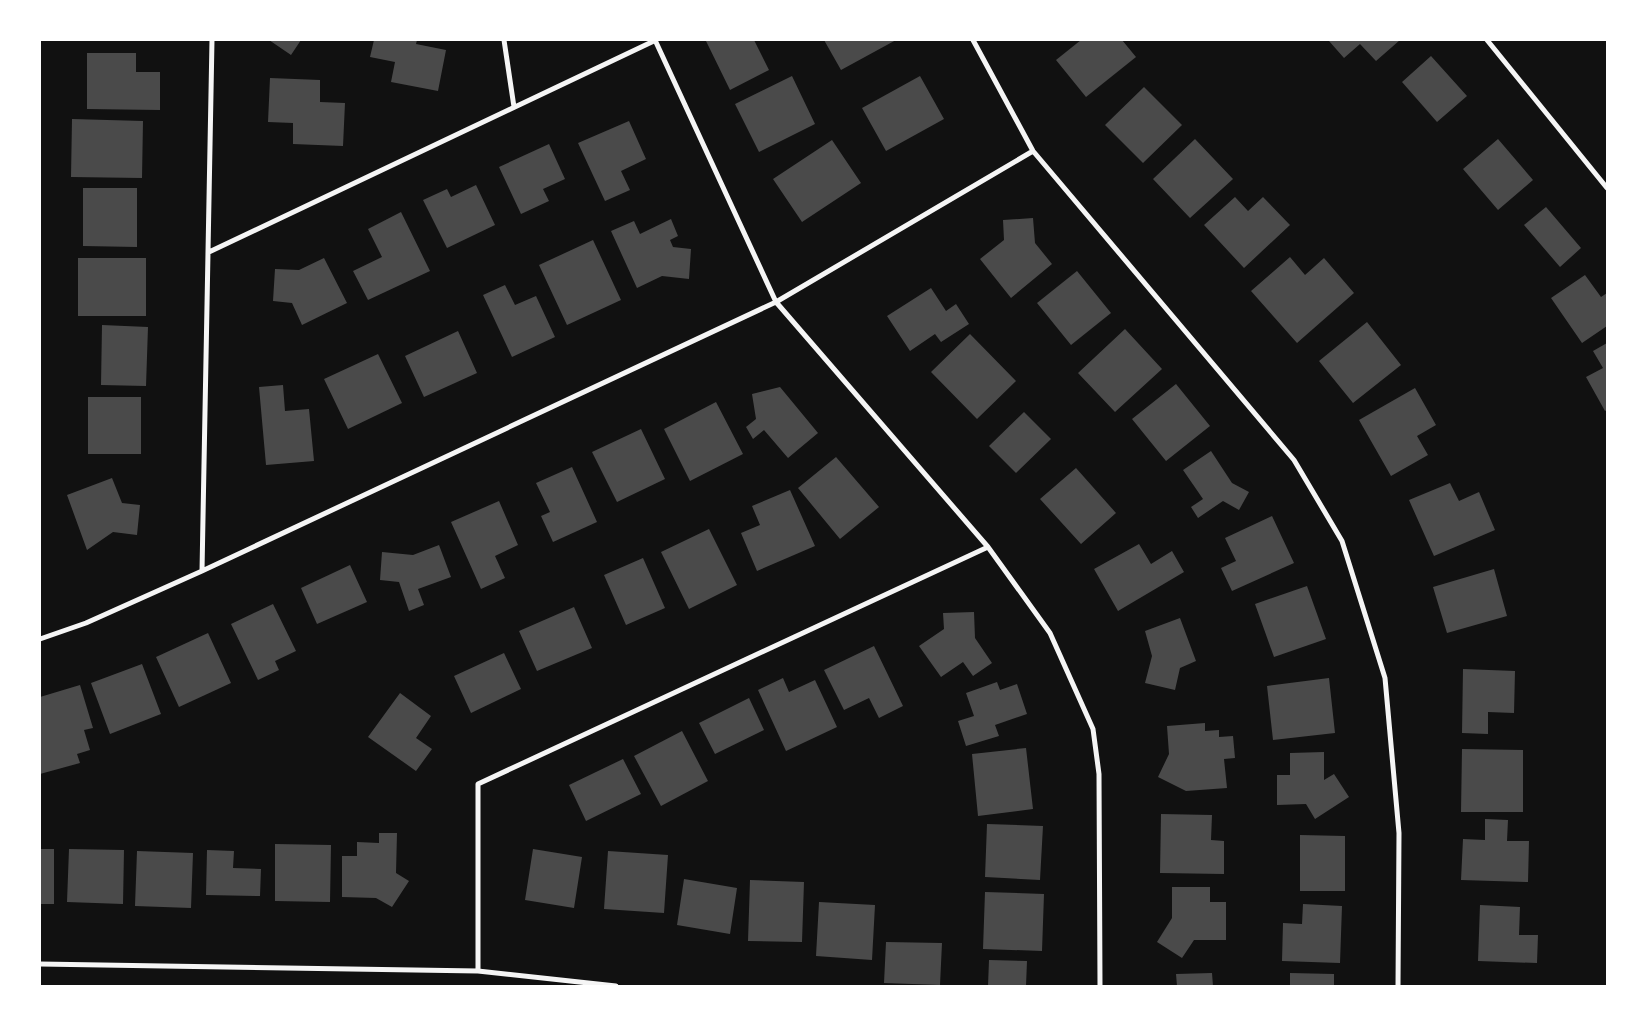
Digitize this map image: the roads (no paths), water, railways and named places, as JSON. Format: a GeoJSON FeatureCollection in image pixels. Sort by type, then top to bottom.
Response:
{"type":"FeatureCollection","features":[{"type":"Feature","properties":{"kind":"street"},"geometry":{"type":"LineString","coordinates":[[202,571],[212,40]]}},
{"type":"Feature","properties":{"kind":"street"},"geometry":{"type":"LineString","coordinates":[[504,40],[514,107]]}},
{"type":"Feature","properties":{"kind":"street"},"geometry":{"type":"LineString","coordinates":[[209,252],[656,40],[776,302],[988,547],[1050,633],[1093,729],[1099,774],[1100,986]]}},
{"type":"Feature","properties":{"kind":"street"},"geometry":{"type":"LineString","coordinates":[[973,40],[1033,151],[1294,460],[1342,542],[1385,678],[1399,833],[1398,986]]}},
{"type":"Feature","properties":{"kind":"street"},"geometry":{"type":"LineString","coordinates":[[1487,40],[1607,188]]}},
{"type":"Feature","properties":{"kind":"street"},"geometry":{"type":"LineString","coordinates":[[40,639],[86,623],[202,571],[776,302],[1033,151]]}},
{"type":"Feature","properties":{"kind":"street"},"geometry":{"type":"LineString","coordinates":[[478,971],[478,784],[988,547]]}},
{"type":"Feature","properties":{"kind":"street"},"geometry":{"type":"LineString","coordinates":[[40,964],[478,971],[616,986]]}}]}
